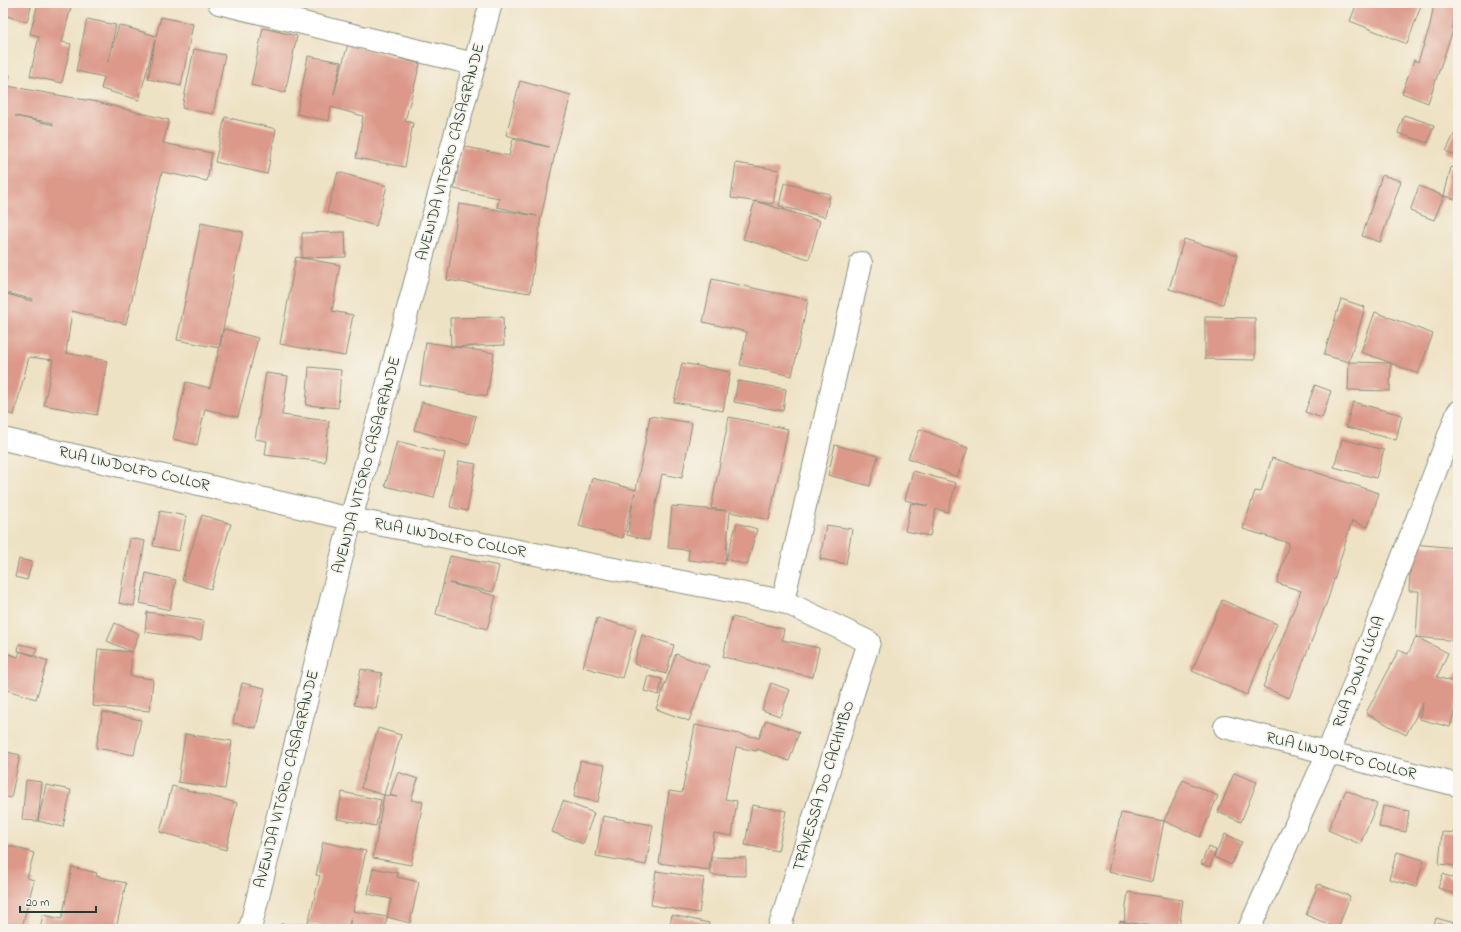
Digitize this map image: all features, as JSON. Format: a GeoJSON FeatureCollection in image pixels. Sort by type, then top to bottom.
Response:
{"type":"FeatureCollection","features":[{"type":"Feature","properties":{"kind":"street"},"geometry":{"type":"LineString","coordinates":[[219,3],[474,64]]}},
{"type":"Feature","properties":{"kind":"street","name":"AVENIDA VITÓRIO CASAGRANDE"},"geometry":{"type":"LineString","coordinates":[[250,929],[352,519],[491,3]]}},
{"type":"Feature","properties":{"kind":"street"},"geometry":{"type":"LineString","coordinates":[[783,601],[861,263]]}},
{"type":"Feature","properties":{"kind":"street","name":"RUA DONA LÚCIA"},"geometry":{"type":"LineString","coordinates":[[1249,929],[1328,753],[1458,412]]}},
{"type":"Feature","properties":{"kind":"street","name":"RUA LINDOLFO COLLOR"},"geometry":{"type":"LineString","coordinates":[[3,439],[352,519],[783,601],[869,642]]}},
{"type":"Feature","properties":{"kind":"street","name":"TRAVESSA DO CACHIMBO"},"geometry":{"type":"LineString","coordinates":[[779,929],[869,642]]}},
{"type":"Feature","properties":{"kind":"street","name":"RUA LINDOLFO COLLOR"},"geometry":{"type":"LineString","coordinates":[[1225,727],[1458,785]]}},
{"type":"Feature","properties":{"kind":"building"},"geometry":{"type":"Polygon","coordinates":[[[3,3],[32,3],[27,22],[3,15],[3,3]]]}},
{"type":"Feature","properties":{"kind":"building"},"geometry":{"type":"Polygon","coordinates":[[[38,3],[57,3],[71,7],[62,42],[71,44],[62,83],[30,76],[39,36],[30,34],[38,3]]]}},
{"type":"Feature","properties":{"kind":"building"},"geometry":{"type":"Polygon","coordinates":[[[1357,3],[1422,3],[1407,44],[1350,21],[1357,3]]]}},
{"type":"Feature","properties":{"kind":"building"},"geometry":{"type":"Polygon","coordinates":[[[1434,3],[1456,3],[1452,33],[1428,103],[1402,93],[1414,60],[1418,62],[1430,26],[1434,3]]]}},
{"type":"Feature","properties":{"kind":"building"},"geometry":{"type":"Polygon","coordinates":[[[161,17],[193,24],[181,86],[148,79],[155,40],[139,100],[101,89],[104,77],[76,71],[87,19],[116,25],[108,62],[119,25],[156,36],[161,17]]]}},
{"type":"Feature","properties":{"kind":"building"},"geometry":{"type":"Polygon","coordinates":[[[263,28],[297,36],[285,93],[251,85],[263,28]]]}},
{"type":"Feature","properties":{"kind":"building"},"geometry":{"type":"Polygon","coordinates":[[[348,44],[420,64],[405,121],[413,123],[405,167],[356,158],[363,116],[331,107],[329,121],[297,114],[308,56],[341,62],[334,94],[348,44]]]}},
{"type":"Feature","properties":{"kind":"building"},"geometry":{"type":"Polygon","coordinates":[[[194,49],[225,55],[213,114],[182,108],[194,49]]]}},
{"type":"Feature","properties":{"kind":"building"},"geometry":{"type":"Polygon","coordinates":[[[3,73],[10,75],[7,86],[97,102],[169,120],[163,143],[212,153],[207,181],[162,172],[126,324],[72,311],[66,353],[107,361],[97,415],[44,405],[53,360],[29,357],[14,415],[3,412],[3,293],[32,301],[32,299],[3,292],[3,113],[7,90],[3,102],[3,73]],[[15,116],[53,125],[53,123],[15,116]]]}},
{"type":"Feature","properties":{"kind":"building"},"geometry":{"type":"Polygon","coordinates":[[[520,81],[571,95],[556,149],[541,217],[530,293],[447,280],[459,204],[537,216],[497,207],[499,198],[454,189],[462,146],[509,156],[513,139],[549,147],[506,135],[520,81]]]}},
{"type":"Feature","properties":{"kind":"building"},"geometry":{"type":"Polygon","coordinates":[[[1404,115],[1434,125],[1428,143],[1398,133],[1404,115]]]}},
{"type":"Feature","properties":{"kind":"building"},"geometry":{"type":"Polygon","coordinates":[[[225,117],[276,129],[267,174],[215,162],[225,117]]]}},
{"type":"Feature","properties":{"kind":"building"},"geometry":{"type":"Polygon","coordinates":[[[1458,127],[1458,157],[1446,151],[1458,127]]]}},
{"type":"Feature","properties":{"kind":"building"},"geometry":{"type":"Polygon","coordinates":[[[736,163],[779,170],[773,204],[731,198],[736,163]]]}},
{"type":"Feature","properties":{"kind":"building"},"geometry":{"type":"Polygon","coordinates":[[[1451,167],[1458,169],[1458,200],[1444,196],[1451,167]]]}},
{"type":"Feature","properties":{"kind":"building"},"geometry":{"type":"Polygon","coordinates":[[[338,172],[387,186],[376,226],[327,212],[338,172]]]}},
{"type":"Feature","properties":{"kind":"building"},"geometry":{"type":"Polygon","coordinates":[[[1382,175],[1401,181],[1380,242],[1362,236],[1382,175]]]}},
{"type":"Feature","properties":{"kind":"building"},"geometry":{"type":"Polygon","coordinates":[[[784,183],[830,194],[825,217],[779,206],[784,183]]]}},
{"type":"Feature","properties":{"kind":"building"},"geometry":{"type":"Polygon","coordinates":[[[1419,186],[1444,196],[1434,220],[1410,211],[1419,186]]]}},
{"type":"Feature","properties":{"kind":"building"},"geometry":{"type":"Polygon","coordinates":[[[755,201],[820,221],[809,259],[743,239],[755,201]]]}},
{"type":"Feature","properties":{"kind":"building"},"geometry":{"type":"Polygon","coordinates":[[[201,223],[243,232],[219,348],[177,340],[201,223]]]}},
{"type":"Feature","properties":{"kind":"building"},"geometry":{"type":"Polygon","coordinates":[[[345,232],[346,257],[302,258],[302,233],[345,232]]]}},
{"type":"Feature","properties":{"kind":"building"},"geometry":{"type":"Polygon","coordinates":[[[1184,239],[1237,255],[1223,304],[1169,289],[1184,239]]]}},
{"type":"Feature","properties":{"kind":"building"},"geometry":{"type":"Polygon","coordinates":[[[296,257],[340,265],[332,311],[353,315],[345,356],[280,344],[296,257]]]}},
{"type":"Feature","properties":{"kind":"building"},"geometry":{"type":"Polygon","coordinates":[[[712,279],[808,300],[792,376],[740,365],[747,332],[703,322],[712,279]]]}},
{"type":"Feature","properties":{"kind":"building"},"geometry":{"type":"Polygon","coordinates":[[[1341,299],[1365,307],[1349,362],[1324,355],[1341,299]]]}},
{"type":"Feature","properties":{"kind":"building"},"geometry":{"type":"Polygon","coordinates":[[[1375,312],[1433,334],[1418,374],[1361,352],[1375,312]]]}},
{"type":"Feature","properties":{"kind":"building"},"geometry":{"type":"Polygon","coordinates":[[[503,317],[504,345],[451,347],[450,318],[503,317]]]}},
{"type":"Feature","properties":{"kind":"building"},"geometry":{"type":"Polygon","coordinates":[[[1205,317],[1255,318],[1255,360],[1205,359],[1205,317]]]}},
{"type":"Feature","properties":{"kind":"building"},"geometry":{"type":"Polygon","coordinates":[[[224,329],[258,338],[238,417],[205,409],[197,445],[173,439],[186,382],[210,388],[224,329]]]}},
{"type":"Feature","properties":{"kind":"building"},"geometry":{"type":"Polygon","coordinates":[[[426,342],[494,353],[487,396],[420,385],[426,342]]]}},
{"type":"Feature","properties":{"kind":"building"},"geometry":{"type":"Polygon","coordinates":[[[1349,362],[1391,363],[1390,391],[1348,390],[1349,362]]]}},
{"type":"Feature","properties":{"kind":"building"},"geometry":{"type":"Polygon","coordinates":[[[682,363],[730,372],[723,411],[674,402],[682,363]]]}},
{"type":"Feature","properties":{"kind":"building"},"geometry":{"type":"Polygon","coordinates":[[[309,367],[341,370],[338,408],[306,405],[309,367]]]}},
{"type":"Feature","properties":{"kind":"building"},"geometry":{"type":"Polygon","coordinates":[[[266,373],[288,376],[282,415],[329,421],[325,462],[265,455],[267,441],[255,439],[266,373]]]}},
{"type":"Feature","properties":{"kind":"building"},"geometry":{"type":"Polygon","coordinates":[[[738,381],[786,389],[783,411],[734,402],[738,381]]]}},
{"type":"Feature","properties":{"kind":"building"},"geometry":{"type":"Polygon","coordinates":[[[1315,385],[1331,391],[1322,418],[1305,412],[1315,385]]]}},
{"type":"Feature","properties":{"kind":"building"},"geometry":{"type":"Polygon","coordinates":[[[422,402],[476,416],[469,445],[414,430],[422,402]]]}},
{"type":"Feature","properties":{"kind":"building"},"geometry":{"type":"Polygon","coordinates":[[[1353,402],[1402,415],[1396,440],[1346,427],[1353,402]]]}},
{"type":"Feature","properties":{"kind":"building"},"geometry":{"type":"Polygon","coordinates":[[[650,416],[692,423],[682,478],[662,474],[649,540],[627,535],[635,493],[623,538],[579,526],[592,478],[636,490],[650,416]]]}},
{"type":"Feature","properties":{"kind":"building"},"geometry":{"type":"Polygon","coordinates":[[[729,417],[788,429],[769,520],[730,512],[725,564],[688,560],[689,550],[668,548],[672,506],[728,511],[711,508],[729,417]]]}},
{"type":"Feature","properties":{"kind":"building"},"geometry":{"type":"Polygon","coordinates":[[[920,429],[968,448],[957,477],[908,458],[920,429]]]}},
{"type":"Feature","properties":{"kind":"building"},"geometry":{"type":"Polygon","coordinates":[[[1342,439],[1384,450],[1376,478],[1334,467],[1342,439]]]}},
{"type":"Feature","properties":{"kind":"building"},"geometry":{"type":"Polygon","coordinates":[[[397,441],[445,453],[434,498],[385,486],[397,441]]]}},
{"type":"Feature","properties":{"kind":"building"},"geometry":{"type":"Polygon","coordinates":[[[835,445],[878,456],[870,486],[828,475],[835,445]]]}},
{"type":"Feature","properties":{"kind":"building"},"geometry":{"type":"Polygon","coordinates":[[[1272,458],[1379,493],[1368,527],[1352,521],[1328,599],[1289,698],[1263,687],[1301,591],[1277,583],[1289,543],[1243,529],[1255,491],[1261,492],[1272,458]]]}},
{"type":"Feature","properties":{"kind":"building"},"geometry":{"type":"Polygon","coordinates":[[[459,461],[476,464],[467,511],[450,507],[459,461]]]}},
{"type":"Feature","properties":{"kind":"building"},"geometry":{"type":"Polygon","coordinates":[[[913,471],[956,483],[948,512],[936,509],[930,536],[905,531],[911,503],[928,506],[905,500],[913,471]]]}},
{"type":"Feature","properties":{"kind":"building"},"geometry":{"type":"Polygon","coordinates":[[[160,511],[186,516],[179,551],[153,546],[160,511]]]}},
{"type":"Feature","properties":{"kind":"building"},"geometry":{"type":"Polygon","coordinates":[[[202,515],[231,524],[211,589],[182,580],[202,515]]]}},
{"type":"Feature","properties":{"kind":"building"},"geometry":{"type":"Polygon","coordinates":[[[737,523],[757,529],[747,565],[726,559],[737,523]]]}},
{"type":"Feature","properties":{"kind":"building"},"geometry":{"type":"Polygon","coordinates":[[[826,525],[852,529],[846,564],[820,559],[826,525]]]}},
{"type":"Feature","properties":{"kind":"building"},"geometry":{"type":"Polygon","coordinates":[[[130,538],[145,541],[134,606],[119,603],[130,538]]]}},
{"type":"Feature","properties":{"kind":"building"},"geometry":{"type":"Polygon","coordinates":[[[1412,544],[1458,548],[1458,641],[1416,637],[1419,591],[1409,591],[1412,544]]]}},
{"type":"Feature","properties":{"kind":"building"},"geometry":{"type":"Polygon","coordinates":[[[450,556],[499,566],[493,592],[449,583],[496,596],[487,629],[436,614],[450,556]]]}},
{"type":"Feature","properties":{"kind":"building"},"geometry":{"type":"Polygon","coordinates":[[[19,559],[32,562],[27,580],[15,577],[19,559]]]}},
{"type":"Feature","properties":{"kind":"building"},"geometry":{"type":"Polygon","coordinates":[[[146,573],[176,580],[170,610],[140,603],[146,573]]]}},
{"type":"Feature","properties":{"kind":"building"},"geometry":{"type":"Polygon","coordinates":[[[1222,600],[1277,624],[1247,695],[1192,671],[1222,600]]]}},
{"type":"Feature","properties":{"kind":"building"},"geometry":{"type":"Polygon","coordinates":[[[147,612],[204,621],[201,640],[145,632],[147,612]]]}},
{"type":"Feature","properties":{"kind":"building"},"geometry":{"type":"Polygon","coordinates":[[[732,617],[784,629],[782,640],[819,648],[813,677],[723,657],[732,617]]]}},
{"type":"Feature","properties":{"kind":"building"},"geometry":{"type":"Polygon","coordinates":[[[597,618],[636,629],[622,678],[583,667],[597,618]]]}},
{"type":"Feature","properties":{"kind":"building"},"geometry":{"type":"Polygon","coordinates":[[[115,623],[139,634],[132,652],[107,641],[115,623]]]}},
{"type":"Feature","properties":{"kind":"building"},"geometry":{"type":"Polygon","coordinates":[[[642,635],[674,645],[666,674],[634,664],[642,635]]]}},
{"type":"Feature","properties":{"kind":"building"},"geometry":{"type":"Polygon","coordinates":[[[1416,637],[1448,653],[1437,677],[1458,683],[1458,697],[1450,727],[1419,719],[1423,703],[1406,735],[1366,713],[1399,650],[1408,654],[1416,637]]]}},
{"type":"Feature","properties":{"kind":"building"},"geometry":{"type":"Polygon","coordinates":[[[19,644],[37,648],[35,655],[18,651],[19,644]]]}},
{"type":"Feature","properties":{"kind":"building"},"geometry":{"type":"Polygon","coordinates":[[[98,649],[132,652],[130,676],[153,679],[150,711],[93,706],[98,649]]]}},
{"type":"Feature","properties":{"kind":"building"},"geometry":{"type":"Polygon","coordinates":[[[20,651],[48,661],[36,699],[7,690],[9,682],[3,680],[3,652],[18,657],[20,651]]]}},
{"type":"Feature","properties":{"kind":"building"},"geometry":{"type":"Polygon","coordinates":[[[676,654],[709,666],[689,721],[656,709],[676,654]]]}},
{"type":"Feature","properties":{"kind":"building"},"geometry":{"type":"Polygon","coordinates":[[[361,669],[382,673],[376,709],[354,705],[361,669]]]}},
{"type":"Feature","properties":{"kind":"building"},"geometry":{"type":"Polygon","coordinates":[[[1458,670],[1458,682],[1453,679],[1458,670]]]}},
{"type":"Feature","properties":{"kind":"building"},"geometry":{"type":"Polygon","coordinates":[[[648,676],[662,679],[659,695],[644,691],[648,676]]]}},
{"type":"Feature","properties":{"kind":"building"},"geometry":{"type":"Polygon","coordinates":[[[242,683],[265,688],[256,728],[233,723],[242,683]]]}},
{"type":"Feature","properties":{"kind":"building"},"geometry":{"type":"Polygon","coordinates":[[[771,683],[790,690],[780,716],[762,710],[771,683]]]}},
{"type":"Feature","properties":{"kind":"building"},"geometry":{"type":"Polygon","coordinates":[[[103,712],[141,720],[134,755],[96,748],[103,712]]]}},
{"type":"Feature","properties":{"kind":"building"},"geometry":{"type":"Polygon","coordinates":[[[766,720],[799,732],[789,761],[757,749],[757,751],[736,747],[725,799],[737,801],[732,836],[714,833],[709,870],[659,863],[669,791],[682,793],[695,725],[759,738],[766,720]]]}},
{"type":"Feature","properties":{"kind":"building"},"geometry":{"type":"Polygon","coordinates":[[[378,728],[401,735],[384,795],[361,788],[378,728]]]}},
{"type":"Feature","properties":{"kind":"building"},"geometry":{"type":"Polygon","coordinates":[[[185,734],[232,741],[225,789],[178,782],[185,734]]]}},
{"type":"Feature","properties":{"kind":"building"},"geometry":{"type":"Polygon","coordinates":[[[3,751],[20,755],[11,798],[3,796],[3,751]]]}},
{"type":"Feature","properties":{"kind":"building"},"geometry":{"type":"Polygon","coordinates":[[[580,761],[605,765],[598,802],[574,797],[580,761]]]}},
{"type":"Feature","properties":{"kind":"building"},"geometry":{"type":"Polygon","coordinates":[[[398,772],[418,779],[411,800],[423,802],[411,865],[373,858],[384,795],[397,797],[390,795],[398,772]]]}},
{"type":"Feature","properties":{"kind":"building"},"geometry":{"type":"Polygon","coordinates":[[[1234,773],[1257,782],[1241,822],[1218,812],[1234,773]]]}},
{"type":"Feature","properties":{"kind":"building"},"geometry":{"type":"Polygon","coordinates":[[[26,780],[42,782],[38,821],[22,820],[26,780]]]}},
{"type":"Feature","properties":{"kind":"building"},"geometry":{"type":"Polygon","coordinates":[[[1183,780],[1218,796],[1200,837],[1164,821],[1183,780]]]}},
{"type":"Feature","properties":{"kind":"building"},"geometry":{"type":"Polygon","coordinates":[[[46,785],[71,790],[63,827],[38,821],[46,785]]]}},
{"type":"Feature","properties":{"kind":"building"},"geometry":{"type":"Polygon","coordinates":[[[172,786],[237,803],[226,850],[160,832],[172,786]]]}},
{"type":"Feature","properties":{"kind":"building"},"geometry":{"type":"Polygon","coordinates":[[[1346,790],[1377,804],[1360,844],[1328,830],[1346,790]]]}},
{"type":"Feature","properties":{"kind":"building"},"geometry":{"type":"Polygon","coordinates":[[[342,792],[381,800],[376,826],[337,819],[342,792]]]}},
{"type":"Feature","properties":{"kind":"building"},"geometry":{"type":"Polygon","coordinates":[[[563,801],[594,813],[583,844],[552,832],[563,801]]]}},
{"type":"Feature","properties":{"kind":"building"},"geometry":{"type":"Polygon","coordinates":[[[752,805],[786,811],[778,851],[745,845],[752,805]]]}},
{"type":"Feature","properties":{"kind":"building"},"geometry":{"type":"Polygon","coordinates":[[[1383,806],[1409,811],[1406,832],[1379,827],[1383,806]]]}},
{"type":"Feature","properties":{"kind":"building"},"geometry":{"type":"Polygon","coordinates":[[[1121,813],[1164,821],[1152,882],[1108,872],[1121,813]]]}},
{"type":"Feature","properties":{"kind":"building"},"geometry":{"type":"Polygon","coordinates":[[[603,816],[653,825],[646,865],[596,856],[603,816]]]}},
{"type":"Feature","properties":{"kind":"building"},"geometry":{"type":"Polygon","coordinates":[[[1442,832],[1458,833],[1458,866],[1439,864],[1442,832]]]}},
{"type":"Feature","properties":{"kind":"building"},"geometry":{"type":"Polygon","coordinates":[[[1225,834],[1242,842],[1231,865],[1214,857],[1225,834]]]}},
{"type":"Feature","properties":{"kind":"building"},"geometry":{"type":"Polygon","coordinates":[[[323,842],[366,851],[353,911],[387,917],[385,929],[349,929],[351,917],[348,929],[330,929],[308,923],[320,876],[316,875],[323,842]]]}},
{"type":"Feature","properties":{"kind":"building"},"geometry":{"type":"Polygon","coordinates":[[[3,844],[34,853],[27,878],[34,880],[22,927],[3,922],[3,844]]]}},
{"type":"Feature","properties":{"kind":"building"},"geometry":{"type":"Polygon","coordinates":[[[1208,847],[1216,850],[1210,867],[1201,864],[1208,847]]]}},
{"type":"Feature","properties":{"kind":"building"},"geometry":{"type":"Polygon","coordinates":[[[1397,852],[1424,860],[1416,887],[1389,879],[1397,852]]]}},
{"type":"Feature","properties":{"kind":"building"},"geometry":{"type":"Polygon","coordinates":[[[711,857],[746,858],[746,876],[711,875],[711,857]]]}},
{"type":"Feature","properties":{"kind":"building"},"geometry":{"type":"Polygon","coordinates":[[[72,867],[97,873],[96,876],[126,883],[116,929],[40,929],[43,915],[62,919],[72,867]]]}},
{"type":"Feature","properties":{"kind":"building"},"geometry":{"type":"Polygon","coordinates":[[[373,868],[398,873],[397,877],[419,882],[410,923],[387,917],[391,899],[368,894],[373,868]]]}},
{"type":"Feature","properties":{"kind":"building"},"geometry":{"type":"Polygon","coordinates":[[[656,871],[704,878],[699,913],[651,905],[656,871]]]}},
{"type":"Feature","properties":{"kind":"building"},"geometry":{"type":"Polygon","coordinates":[[[1443,874],[1458,880],[1454,894],[1438,888],[1443,874]]]}},
{"type":"Feature","properties":{"kind":"building"},"geometry":{"type":"Polygon","coordinates":[[[1318,884],[1350,896],[1338,928],[1306,915],[1318,884]]]}},
{"type":"Feature","properties":{"kind":"building"},"geometry":{"type":"Polygon","coordinates":[[[1128,892],[1183,900],[1179,929],[1124,922],[1128,892]]]}},
{"type":"Feature","properties":{"kind":"building"},"geometry":{"type":"Polygon","coordinates":[[[672,915],[709,923],[708,929],[669,929],[672,915]]]}},
{"type":"Feature","properties":{"kind":"building"},"geometry":{"type":"Polygon","coordinates":[[[1436,918],[1458,924],[1458,929],[1433,929],[1436,918]]]}},
{"type":"Feature","properties":{"kind":"building"},"geometry":{"type":"Polygon","coordinates":[[[1120,921],[1149,928],[1149,929],[1118,929],[1120,921]]]}},
{"type":"Feature","properties":{"kind":"building"},"geometry":{"type":"Polygon","coordinates":[[[281,924],[317,928],[317,929],[280,929],[281,924]]]}}]}
